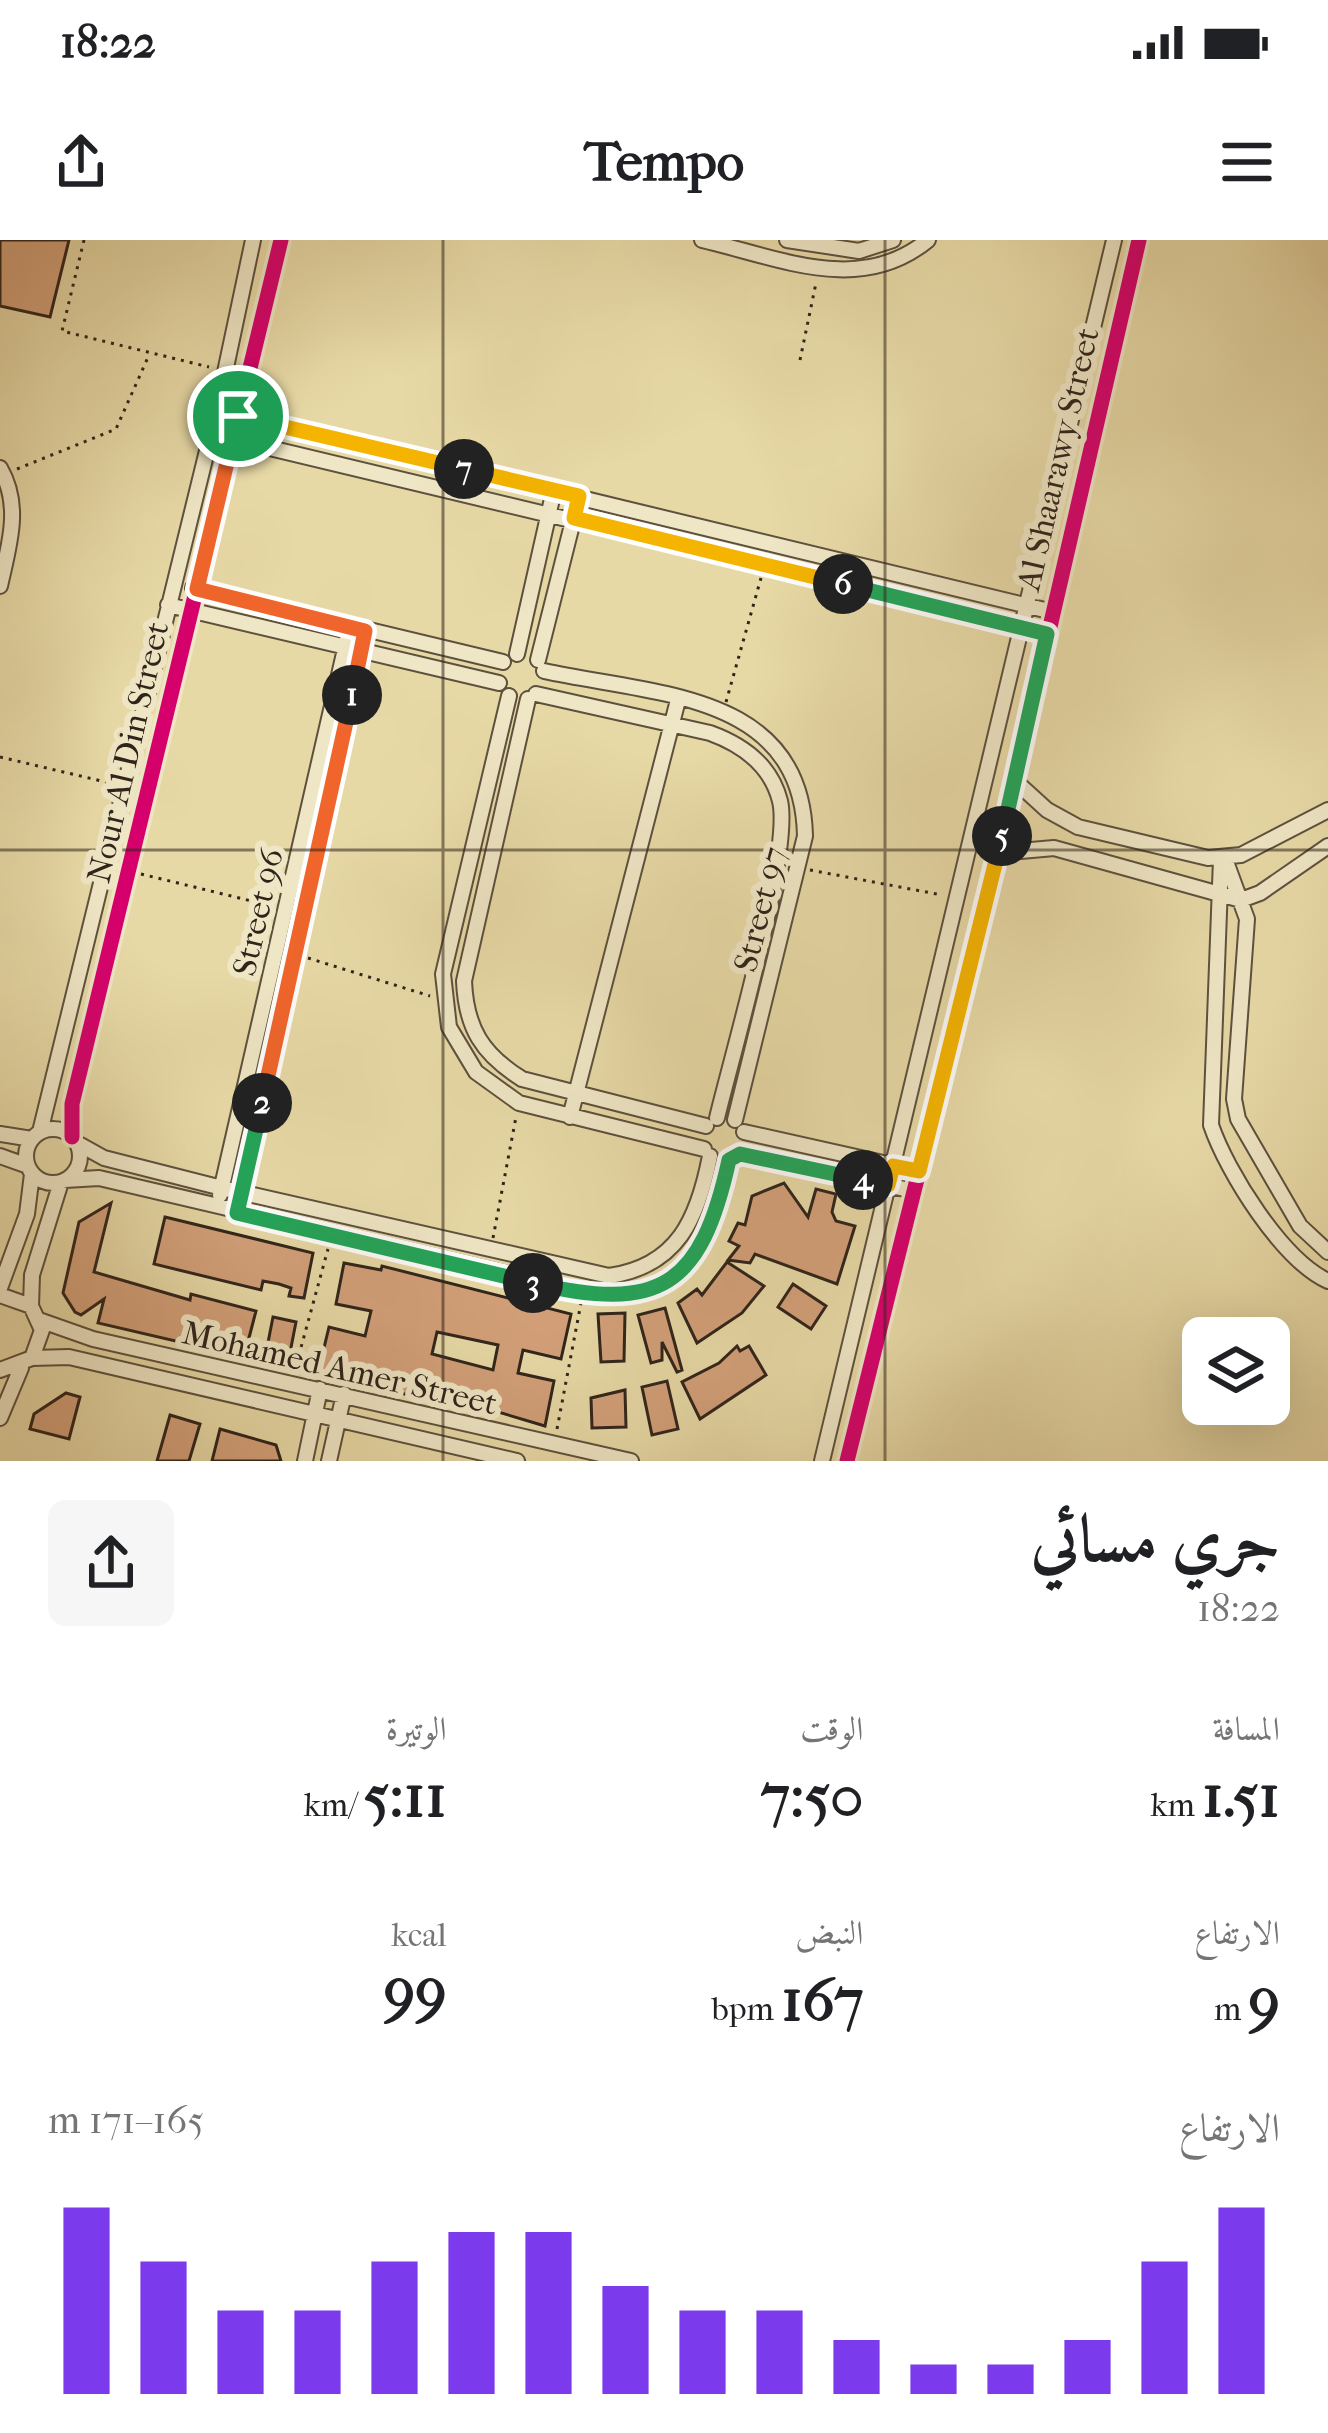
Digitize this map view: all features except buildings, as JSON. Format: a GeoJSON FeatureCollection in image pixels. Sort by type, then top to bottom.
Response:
{"type":"FeatureCollection","features":[{"type":"Feature","properties":{"kind":"street","name":"Nour Al Din Street"},"geometry":{"type":"LineString","coordinates":[[36,1135],[212,434],[253,240]]}},
{"type":"Feature","properties":{"kind":"street","name":"Nour Al Din Street"},"geometry":{"type":"LineString","coordinates":[[74,1140],[72,1104],[281,240]]}},
{"type":"Feature","properties":{"kind":"street"},"geometry":{"type":"LineString","coordinates":[[702,240],[818,269],[862,272],[904,260],[928,240]]}},
{"type":"Feature","properties":{"kind":"street"},"geometry":{"type":"LineString","coordinates":[[787,240],[859,251],[893,240]]}},
{"type":"Feature","properties":{"kind":"street","name":"Al Shaarawy Street"},"geometry":{"type":"LineString","coordinates":[[822,1461],[1114,240]]}},
{"type":"Feature","properties":{"kind":"street","name":"Al Shaarawy Street"},"geometry":{"type":"LineString","coordinates":[[848,1461],[998,854],[1139,240]]}},
{"type":"Feature","properties":{"kind":"street"},"geometry":{"type":"LineString","coordinates":[[217,410],[1053,612]]}},
{"type":"Feature","properties":{"kind":"street"},"geometry":{"type":"LineString","coordinates":[[212,434],[1047,634]]}},
{"type":"Feature","properties":{"kind":"street"},"geometry":{"type":"LineString","coordinates":[[0,586],[14,522],[2,471]]}},
{"type":"Feature","properties":{"kind":"street"},"geometry":{"type":"LineString","coordinates":[[554,490],[510,658],[443,974],[443,1000],[460,1051],[496,1090],[519,1103],[707,1153],[914,1191]]}},
{"type":"Feature","properties":{"kind":"street"},"geometry":{"type":"LineString","coordinates":[[579,496],[464,981],[466,1011],[476,1039],[496,1063],[521,1079],[575,1096],[740,1126],[919,1171]]}},
{"type":"Feature","properties":{"kind":"street"},"geometry":{"type":"LineString","coordinates":[[173,583],[358,629],[510,658]]}},
{"type":"Feature","properties":{"kind":"street"},"geometry":{"type":"LineString","coordinates":[[168,605],[504,690]]}},
{"type":"Feature","properties":{"kind":"street","name":"Street 96"},"geometry":{"type":"LineString","coordinates":[[217,1208],[285,909],[358,629]]}},
{"type":"Feature","properties":{"kind":"street","name":"Street 96"},"geometry":{"type":"LineString","coordinates":[[237,1213],[296,954],[353,651]]}},
{"type":"Feature","properties":{"kind":"street","name":"Street 97"},"geometry":{"type":"LineString","coordinates":[[63,1181],[99,1178],[583,1295],[629,1295],[651,1288],[690,1263],[715,1224],[734,1157],[805,836],[805,803],[795,772],[777,745],[753,724],[723,710],[510,658]]}},
{"type":"Feature","properties":{"kind":"street","name":"Street 97"},"geometry":{"type":"LineString","coordinates":[[74,1140],[95,1155],[592,1275],[643,1268],[672,1249],[693,1222],[711,1122],[783,824],[770,776],[734,742],[672,723],[504,690]]}},
{"type":"Feature","properties":{"kind":"street"},"geometry":{"type":"LineString","coordinates":[[570,1117],[678,700]]}},
{"type":"Feature","properties":{"kind":"street"},"geometry":{"type":"LineString","coordinates":[[1015,780],[1047,810],[1078,826],[1223,859],[1277,840],[1328,810]]}},
{"type":"Feature","properties":{"kind":"street"},"geometry":{"type":"LineString","coordinates":[[998,854],[1054,848],[1240,900],[1260,893],[1328,846]]}},
{"type":"Feature","properties":{"kind":"street"},"geometry":{"type":"LineString","coordinates":[[1223,859],[1211,1124],[1220,1150],[1285,1246],[1328,1281]]}},
{"type":"Feature","properties":{"kind":"street"},"geometry":{"type":"LineString","coordinates":[[1223,859],[1247,920],[1234,1099],[1238,1119],[1300,1226],[1328,1252]]}},
{"type":"Feature","properties":{"kind":"street"},"geometry":{"type":"LineString","coordinates":[[0,1135],[36,1135],[56,1129],[74,1140],[78,1164],[63,1181],[32,1275],[41,1340],[0,1418]]}},
{"type":"Feature","properties":{"kind":"street"},"geometry":{"type":"LineString","coordinates":[[0,1292],[27,1214],[36,1135]]}},
{"type":"Feature","properties":{"kind":"street"},"geometry":{"type":"LineString","coordinates":[[0,1156],[63,1181]]}},
{"type":"Feature","properties":{"kind":"street","name":"Mohamed Amer Street"},"geometry":{"type":"LineString","coordinates":[[0,1292],[93,1339],[631,1461]]}},
{"type":"Feature","properties":{"kind":"street","name":"Mohamed Amer Street"},"geometry":{"type":"LineString","coordinates":[[0,1370],[69,1357],[517,1461]]}},
{"type":"Feature","properties":{"kind":"street"},"geometry":{"type":"LineString","coordinates":[[305,1461],[320,1389]]}},
{"type":"Feature","properties":{"kind":"street"},"geometry":{"type":"LineString","coordinates":[[329,1461],[344,1394]]}},
{"type":"Feature","properties":{"kind":"path"},"geometry":{"type":"LineString","coordinates":[[84,240],[62,331],[226,371]]}},
{"type":"Feature","properties":{"kind":"path"},"geometry":{"type":"LineString","coordinates":[[800,360],[818,269]]}},
{"type":"Feature","properties":{"kind":"path"},"geometry":{"type":"LineString","coordinates":[[2,471],[116,429],[150,352]]}},
{"type":"Feature","properties":{"kind":"path"},"geometry":{"type":"LineString","coordinates":[[723,710],[765,565]]}},
{"type":"Feature","properties":{"kind":"path"},"geometry":{"type":"LineString","coordinates":[[0,757],[124,787]]}},
{"type":"Feature","properties":{"kind":"path"},"geometry":{"type":"LineString","coordinates":[[796,867],[958,898]]}},
{"type":"Feature","properties":{"kind":"path"},"geometry":{"type":"LineString","coordinates":[[130,872],[285,909]]}},
{"type":"Feature","properties":{"kind":"path"},"geometry":{"type":"LineString","coordinates":[[296,954],[443,1000]]}},
{"type":"Feature","properties":{"kind":"path"},"geometry":{"type":"LineString","coordinates":[[491,1251],[519,1103]]}},
{"type":"Feature","properties":{"kind":"path"},"geometry":{"type":"LineString","coordinates":[[292,1382],[332,1236]]}},
{"type":"Feature","properties":{"kind":"path"},"geometry":{"type":"LineString","coordinates":[[554,1443],[583,1295]]}},
{"type":"Feature","properties":{"kind":"cycle path"},"geometry":{"type":"LineString","coordinates":[[72,1137],[72,1104],[281,240]]}},
{"type":"Feature","properties":{"kind":"cycle path"},"geometry":{"type":"LineString","coordinates":[[847,1461],[998,853],[1139,240]]}},
{"type":"Feature","properties":{"kind":"route"},"geometry":{"type":"LineString","coordinates":[[238,416],[579,496],[574,518],[1047,634],[919,1171],[893,1166],[888,1185],[740,1154],[729,1160],[715,1224],[690,1263],[651,1288],[606,1297],[237,1213],[365,631],[197,589],[238,416]]}}]}
